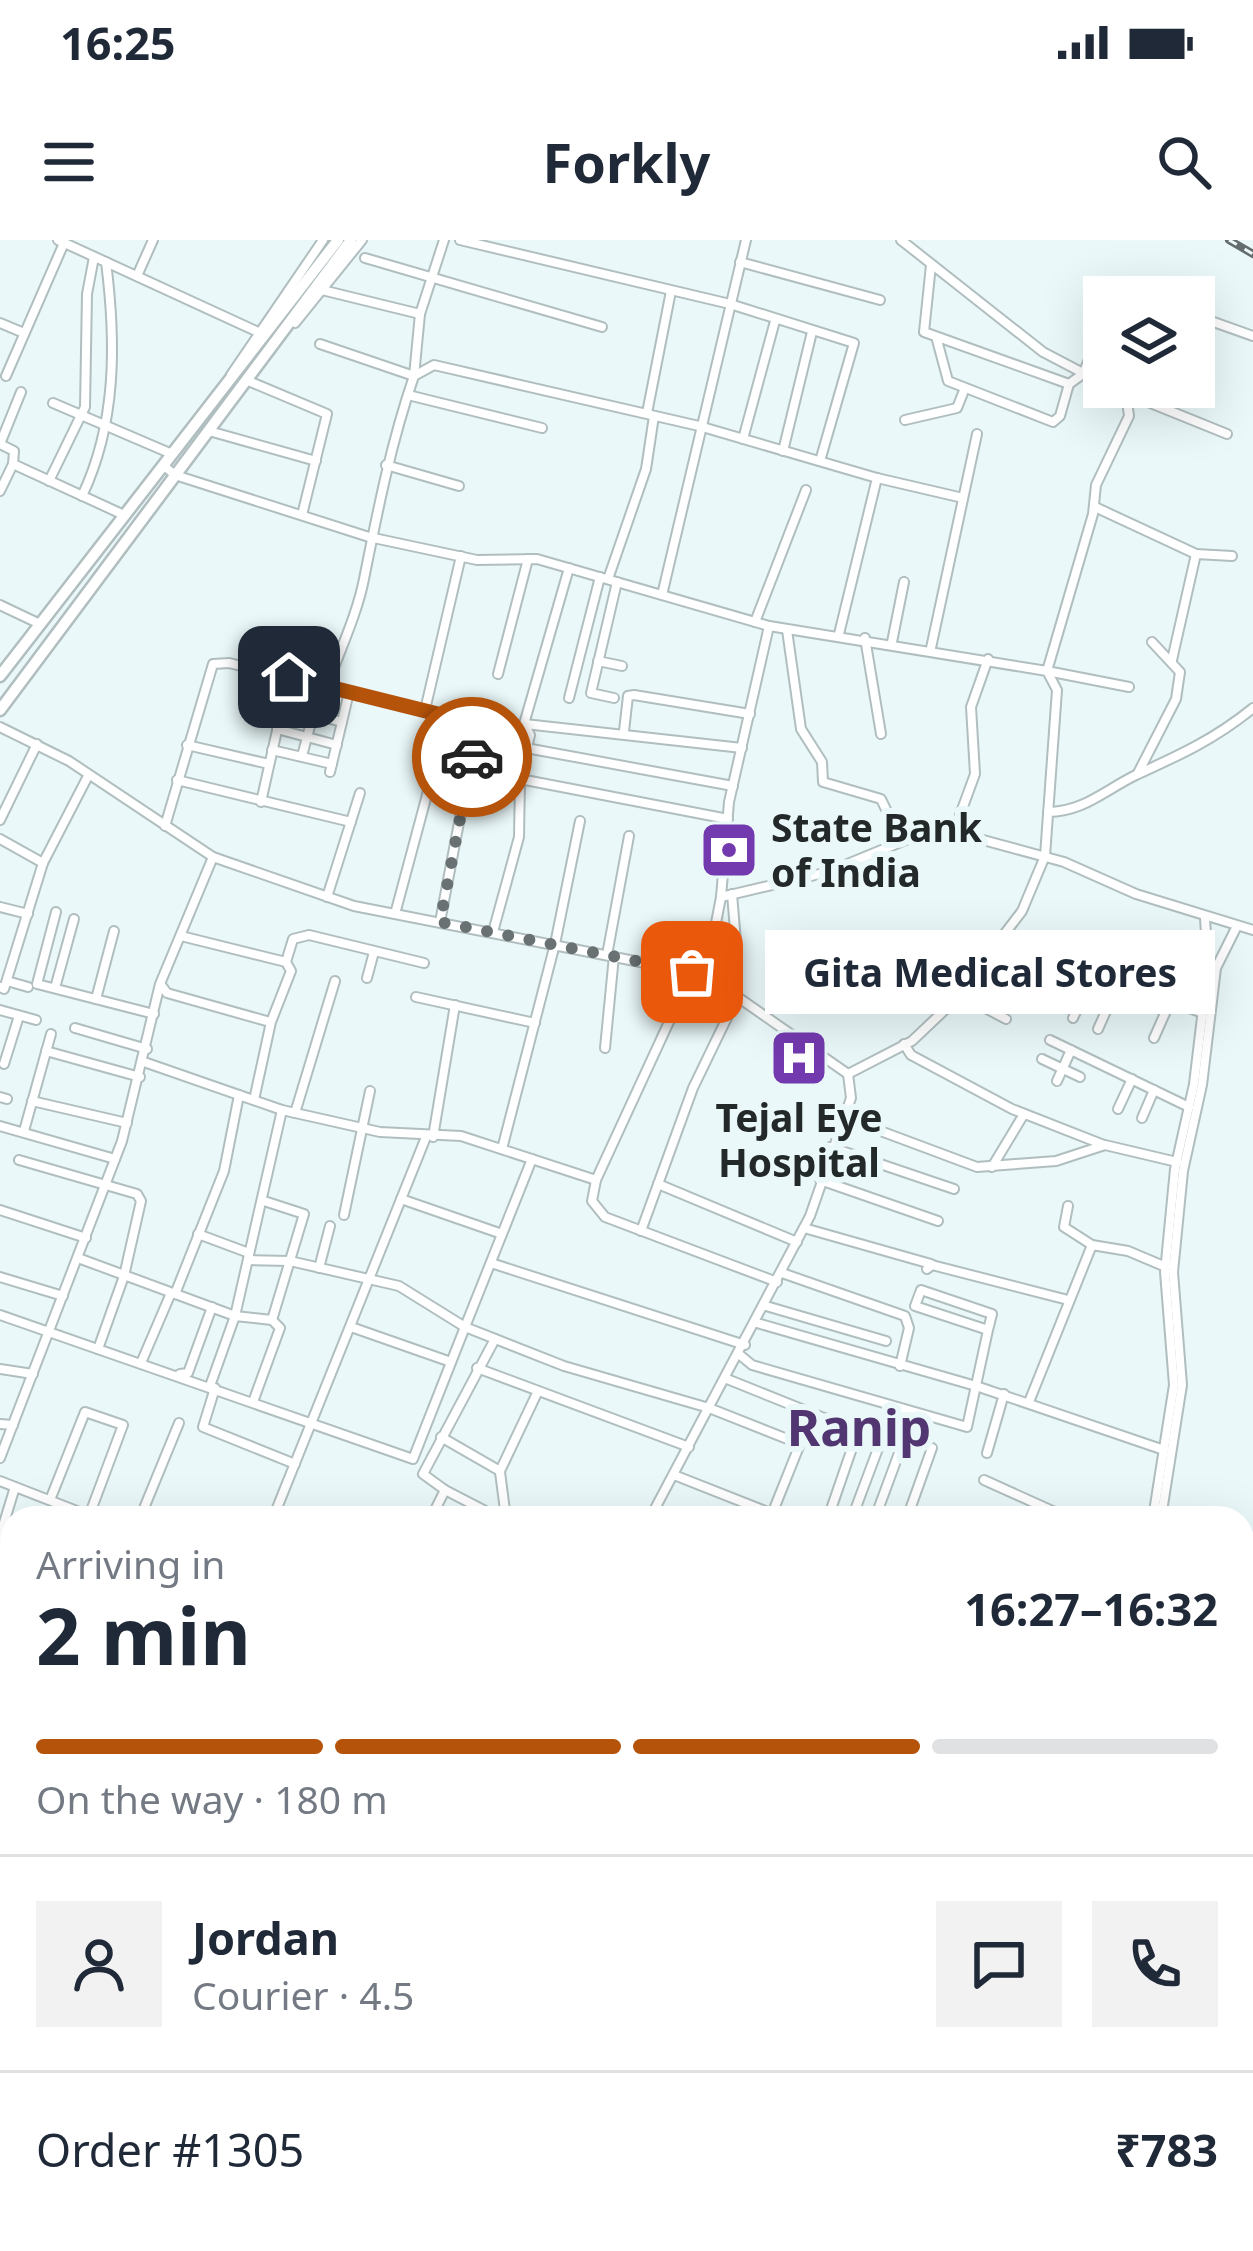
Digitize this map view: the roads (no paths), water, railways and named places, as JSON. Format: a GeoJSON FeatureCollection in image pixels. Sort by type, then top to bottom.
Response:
{"type":"FeatureCollection","features":[{"type":"Feature","properties":{"kind":"main road"},"geometry":{"type":"LineString","coordinates":[[0,710],[244,381],[250,365],[338,240]]}},
{"type":"Feature","properties":{"kind":"main road"},"geometry":{"type":"LineString","coordinates":[[0,676],[228,382],[250,365],[351,240]]}},
{"type":"Feature","properties":{"kind":"street"},"geometry":{"type":"LineString","coordinates":[[137,276],[153,240]]}},
{"type":"Feature","properties":{"kind":"street"},"geometry":{"type":"LineString","coordinates":[[228,382],[235,362],[323,240]]}},
{"type":"Feature","properties":{"kind":"street"},"geometry":{"type":"LineString","coordinates":[[302,515],[327,413],[244,381],[362,240]]}},
{"type":"Feature","properties":{"kind":"street"},"geometry":{"type":"LineString","coordinates":[[302,757],[313,714],[364,582],[386,465],[414,376],[420,314],[444,240]]}},
{"type":"Feature","properties":{"kind":"street"},"geometry":{"type":"LineString","coordinates":[[460,240],[730,304],[854,343],[820,461]]}},
{"type":"Feature","properties":{"kind":"street"},"geometry":{"type":"LineString","coordinates":[[662,595],[746,240]]}},
{"type":"Feature","properties":{"kind":"street"},"geometry":{"type":"LineString","coordinates":[[901,240],[1043,352],[1083,374],[1069,384],[1060,416],[1053,422],[948,381],[937,339]]}},
{"type":"Feature","properties":{"kind":"street"},"geometry":{"type":"LineString","coordinates":[[5,376],[61,241],[256,332]]}},
{"type":"Feature","properties":{"kind":"street"},"geometry":{"type":"LineString","coordinates":[[49,481],[82,414],[94,257]]}},
{"type":"Feature","properties":{"kind":"street"},"geometry":{"type":"LineString","coordinates":[[365,258],[602,327]]}},
{"type":"Feature","properties":{"kind":"street"},"geometry":{"type":"LineString","coordinates":[[82,496],[102,455],[114,327],[106,262]]}},
{"type":"Feature","properties":{"kind":"street"},"geometry":{"type":"LineString","coordinates":[[740,262],[880,300]]}},
{"type":"Feature","properties":{"kind":"street"},"geometry":{"type":"LineString","coordinates":[[931,264],[924,332],[1069,384]]}},
{"type":"Feature","properties":{"kind":"street"},"geometry":{"type":"LineString","coordinates":[[322,290],[420,314]]}},
{"type":"Feature","properties":{"kind":"street"},"geometry":{"type":"LineString","coordinates":[[569,698],[646,469],[671,291]]}},
{"type":"Feature","properties":{"kind":"street"},"geometry":{"type":"LineString","coordinates":[[743,439],[775,321]]}},
{"type":"Feature","properties":{"kind":"street"},"geometry":{"type":"LineString","coordinates":[[0,322],[24,333]]}},
{"type":"Feature","properties":{"kind":"street"},"geometry":{"type":"LineString","coordinates":[[1215,322],[1253,336]]}},
{"type":"Feature","properties":{"kind":"street"},"geometry":{"type":"LineString","coordinates":[[783,451],[812,332]]}},
{"type":"Feature","properties":{"kind":"street"},"geometry":{"type":"LineString","coordinates":[[320,344],[414,376],[434,365],[699,426],[963,499]]}},
{"type":"Feature","properties":{"kind":"street"},"geometry":{"type":"LineString","coordinates":[[905,420],[956,408],[965,388]]}},
{"type":"Feature","properties":{"kind":"street"},"geometry":{"type":"LineString","coordinates":[[0,491],[14,452],[0,444],[21,392]]}},
{"type":"Feature","properties":{"kind":"street"},"geometry":{"type":"LineString","coordinates":[[408,395],[542,428]]}},
{"type":"Feature","properties":{"kind":"street"},"geometry":{"type":"LineString","coordinates":[[53,403],[168,460],[175,475],[369,537],[461,556],[528,559],[569,568],[787,630],[931,648],[1129,687]]}},
{"type":"Feature","properties":{"kind":"street"},"geometry":{"type":"LineString","coordinates":[[848,1074],[904,1045],[958,994],[1022,910],[1046,856],[1057,690],[1047,671],[1096,485],[1129,416],[1128,408]]}},
{"type":"Feature","properties":{"kind":"street"},"geometry":{"type":"LineString","coordinates":[[1163,408],[1227,434]]}},
{"type":"Feature","properties":{"kind":"street"},"geometry":{"type":"LineString","coordinates":[[208,430],[316,461]]}},
{"type":"Feature","properties":{"kind":"street"},"geometry":{"type":"LineString","coordinates":[[931,648],[977,434]]}},
{"type":"Feature","properties":{"kind":"street"},"geometry":{"type":"LineString","coordinates":[[13,464],[124,515]]}},
{"type":"Feature","properties":{"kind":"street"},"geometry":{"type":"LineString","coordinates":[[386,465],[459,486]]}},
{"type":"Feature","properties":{"kind":"street"},"geometry":{"type":"LineString","coordinates":[[839,634],[878,478]]}},
{"type":"Feature","properties":{"kind":"street"},"geometry":{"type":"LineString","coordinates":[[755,622],[806,490]]}},
{"type":"Feature","properties":{"kind":"street"},"geometry":{"type":"LineString","coordinates":[[1094,506],[1196,554],[1232,556]]}},
{"type":"Feature","properties":{"kind":"street"},"geometry":{"type":"LineString","coordinates":[[1172,660],[1196,554]]}},
{"type":"Feature","properties":{"kind":"street"},"geometry":{"type":"LineString","coordinates":[[425,710],[461,556]]}},
{"type":"Feature","properties":{"kind":"street"},"geometry":{"type":"LineString","coordinates":[[497,674],[528,559]]}},
{"type":"Feature","properties":{"kind":"street"},"geometry":{"type":"LineString","coordinates":[[493,932],[519,837],[520,778],[530,735],[524,724],[569,568]]}},
{"type":"Feature","properties":{"kind":"street"},"geometry":{"type":"LineString","coordinates":[[608,579],[591,693],[614,698]]}},
{"type":"Feature","properties":{"kind":"street"},"geometry":{"type":"LineString","coordinates":[[892,642],[904,582]]}},
{"type":"Feature","properties":{"kind":"street"},"geometry":{"type":"LineString","coordinates":[[0,605],[40,624]]}},
{"type":"Feature","properties":{"kind":"street"},"geometry":{"type":"LineString","coordinates":[[641,1231],[733,994],[737,954],[727,895],[728,818],[770,626]]}},
{"type":"Feature","properties":{"kind":"street"},"geometry":{"type":"LineString","coordinates":[[787,630],[803,714],[801,729],[822,762],[823,782],[880,799],[902,841]]}},
{"type":"Feature","properties":{"kind":"street"},"geometry":{"type":"LineString","coordinates":[[865,638],[881,734]]}},
{"type":"Feature","properties":{"kind":"street"},"geometry":{"type":"LineString","coordinates":[[1138,775],[1176,699],[1180,672],[1153,642]]}},
{"type":"Feature","properties":{"kind":"street"},"geometry":{"type":"LineString","coordinates":[[953,835],[975,774],[971,707],[988,659]]}},
{"type":"Feature","properties":{"kind":"street"},"geometry":{"type":"LineString","coordinates":[[598,661],[622,666]]}},
{"type":"Feature","properties":{"kind":"street"},"geometry":{"type":"LineString","coordinates":[[165,826],[214,664],[289,677],[478,724],[440,922]]}},
{"type":"Feature","properties":{"kind":"street"},"geometry":{"type":"LineString","coordinates":[[261,802],[289,677]]}},
{"type":"Feature","properties":{"kind":"street"},"geometry":{"type":"LineString","coordinates":[[272,750],[331,768],[349,692]]}},
{"type":"Feature","properties":{"kind":"street"},"geometry":{"type":"LineString","coordinates":[[624,731],[628,696],[634,695],[750,714]]}},
{"type":"Feature","properties":{"kind":"street"},"geometry":{"type":"LineString","coordinates":[[282,706],[343,722]]}},
{"type":"Feature","properties":{"kind":"street"},"geometry":{"type":"LineString","coordinates":[[1048,812],[1072,812],[1212,741],[1253,708]]}},
{"type":"Feature","properties":{"kind":"street"},"geometry":{"type":"LineString","coordinates":[[524,724],[624,731],[742,748]]}},
{"type":"Feature","properties":{"kind":"street"},"geometry":{"type":"LineString","coordinates":[[0,727],[37,743],[213,857],[327,897],[394,914],[706,975],[848,1074],[851,1098],[804,1228],[657,1506]]}},
{"type":"Feature","properties":{"kind":"street"},"geometry":{"type":"LineString","coordinates":[[277,729],[337,745]]}},
{"type":"Feature","properties":{"kind":"street"},"geometry":{"type":"LineString","coordinates":[[0,820],[37,743]]}},
{"type":"Feature","properties":{"kind":"street"},"geometry":{"type":"LineString","coordinates":[[187,745],[269,764]]}},
{"type":"Feature","properties":{"kind":"street"},"geometry":{"type":"LineString","coordinates":[[526,748],[733,786]]}},
{"type":"Feature","properties":{"kind":"street"},"geometry":{"type":"LineString","coordinates":[[28,987],[3,984],[43,862],[88,776]]}},
{"type":"Feature","properties":{"kind":"street"},"geometry":{"type":"LineString","coordinates":[[520,778],[728,818]]}},
{"type":"Feature","properties":{"kind":"street"},"geometry":{"type":"LineString","coordinates":[[178,780],[351,822]]}},
{"type":"Feature","properties":{"kind":"street"},"geometry":{"type":"LineString","coordinates":[[394,914],[428,791]]}},
{"type":"Feature","properties":{"kind":"street"},"geometry":{"type":"LineString","coordinates":[[327,897],[360,793]]}},
{"type":"Feature","properties":{"kind":"street"},"geometry":{"type":"LineString","coordinates":[[502,1149],[555,944],[580,821]]}},
{"type":"Feature","properties":{"kind":"street"},"geometry":{"type":"LineString","coordinates":[[727,895],[828,872],[902,841],[953,835],[1046,856],[1204,918],[1253,930]]}},
{"type":"Feature","properties":{"kind":"street"},"geometry":{"type":"LineString","coordinates":[[605,1048],[610,956],[629,836]]}},
{"type":"Feature","properties":{"kind":"street"},"geometry":{"type":"LineString","coordinates":[[0,839],[43,862]]}},
{"type":"Feature","properties":{"kind":"street"},"geometry":{"type":"LineString","coordinates":[[0,1458],[115,1159],[144,1062],[160,984],[213,857]]}},
{"type":"Feature","properties":{"kind":"street"},"geometry":{"type":"LineString","coordinates":[[706,975],[727,895]]}},
{"type":"Feature","properties":{"kind":"street"},"geometry":{"type":"LineString","coordinates":[[0,908],[28,914]]}},
{"type":"Feature","properties":{"kind":"street"},"geometry":{"type":"LineString","coordinates":[[56,912],[37,984],[154,1014]]}},
{"type":"Feature","properties":{"kind":"street"},"geometry":{"type":"LineString","coordinates":[[1158,1506],[1174,1385],[1166,1267],[1177,1162],[1208,967],[1204,918]]}},
{"type":"Feature","properties":{"kind":"street"},"geometry":{"type":"LineString","coordinates":[[55,988],[74,919]]}},
{"type":"Feature","properties":{"kind":"street"},"geometry":{"type":"LineString","coordinates":[[1159,1506],[1182,1385],[1173,1272],[1183,1171],[1202,1085],[1216,968],[1237,926]]}},
{"type":"Feature","properties":{"kind":"street"},"geometry":{"type":"LineString","coordinates":[[96,999],[114,931]]}},
{"type":"Feature","properties":{"kind":"street"},"geometry":{"type":"LineString","coordinates":[[254,1100],[271,1022],[291,971],[286,962],[293,938],[309,935],[424,964]]}},
{"type":"Feature","properties":{"kind":"street"},"geometry":{"type":"LineString","coordinates":[[182,936],[286,962]]}},
{"type":"Feature","properties":{"kind":"street"},"geometry":{"type":"LineString","coordinates":[[1098,938],[1104,952],[1124,971],[1170,1002],[1201,1012]]}},
{"type":"Feature","properties":{"kind":"street"},"geometry":{"type":"LineString","coordinates":[[367,978],[374,952]]}},
{"type":"Feature","properties":{"kind":"street"},"geometry":{"type":"LineString","coordinates":[[1073,1018],[1104,952]]}},
{"type":"Feature","properties":{"kind":"street"},"geometry":{"type":"LineString","coordinates":[[1098,1029],[1124,971]]}},
{"type":"Feature","properties":{"kind":"street"},"geometry":{"type":"LineString","coordinates":[[692,972],[596,1180],[596,1210],[641,1231],[905,1316],[909,1328],[900,1366]]}},
{"type":"Feature","properties":{"kind":"street"},"geometry":{"type":"LineString","coordinates":[[295,1113],[335,981]]}},
{"type":"Feature","properties":{"kind":"street"},"geometry":{"type":"LineString","coordinates":[[160,984],[167,994],[271,1022]]}},
{"type":"Feature","properties":{"kind":"street"},"geometry":{"type":"LineString","coordinates":[[958,994],[1006,1019]]}},
{"type":"Feature","properties":{"kind":"street"},"geometry":{"type":"LineString","coordinates":[[416,997],[535,1023]]}},
{"type":"Feature","properties":{"kind":"street"},"geometry":{"type":"LineString","coordinates":[[1154,1038],[1170,1002]]}},
{"type":"Feature","properties":{"kind":"street"},"geometry":{"type":"LineString","coordinates":[[279,1506],[429,1137],[454,1005]]}},
{"type":"Feature","properties":{"kind":"street"},"geometry":{"type":"LineString","coordinates":[[0,1010],[36,1020]]}},
{"type":"Feature","properties":{"kind":"street"},"geometry":{"type":"LineString","coordinates":[[4,1064],[19,1016]]}},
{"type":"Feature","properties":{"kind":"street"},"geometry":{"type":"LineString","coordinates":[[75,1028],[147,1049]]}},
{"type":"Feature","properties":{"kind":"street"},"geometry":{"type":"LineString","coordinates":[[24,1131],[51,1034]]}},
{"type":"Feature","properties":{"kind":"street"},"geometry":{"type":"LineString","coordinates":[[1050,1040],[1189,1107]]}},
{"type":"Feature","properties":{"kind":"street"},"geometry":{"type":"LineString","coordinates":[[904,1045],[911,1055],[1024,1114],[1106,1145],[1177,1162]]}},
{"type":"Feature","properties":{"kind":"street"},"geometry":{"type":"LineString","coordinates":[[1057,1081],[1071,1050]]}},
{"type":"Feature","properties":{"kind":"street"},"geometry":{"type":"LineString","coordinates":[[46,1051],[140,1077]]}},
{"type":"Feature","properties":{"kind":"street"},"geometry":{"type":"LineString","coordinates":[[1042,1058],[1081,1077]]}},
{"type":"Feature","properties":{"kind":"street"},"geometry":{"type":"LineString","coordinates":[[144,1062],[283,1110],[364,1128],[460,1136],[596,1180]]}},
{"type":"Feature","properties":{"kind":"street"},"geometry":{"type":"LineString","coordinates":[[1118,1109],[1132,1079]]}},
{"type":"Feature","properties":{"kind":"street"},"geometry":{"type":"LineString","coordinates":[[1142,1118],[1154,1090]]}},
{"type":"Feature","properties":{"kind":"street"},"geometry":{"type":"LineString","coordinates":[[344,1215],[370,1091]]}},
{"type":"Feature","properties":{"kind":"street"},"geometry":{"type":"LineString","coordinates":[[141,1363],[224,1171],[239,1095]]}},
{"type":"Feature","properties":{"kind":"street"},"geometry":{"type":"LineString","coordinates":[[32,1101],[127,1123]]}},
{"type":"Feature","properties":{"kind":"street"},"geometry":{"type":"LineString","coordinates":[[283,1110],[235,1316],[203,1427],[296,1464]]}},
{"type":"Feature","properties":{"kind":"street"},"geometry":{"type":"LineString","coordinates":[[992,1166],[1024,1114]]}},
{"type":"Feature","properties":{"kind":"street"},"geometry":{"type":"LineString","coordinates":[[843,1117],[962,1163],[992,1166],[1056,1161],[1106,1145]]}},
{"type":"Feature","properties":{"kind":"street"},"geometry":{"type":"LineString","coordinates":[[0,1126],[115,1159]]}},
{"type":"Feature","properties":{"kind":"street"},"geometry":{"type":"LineString","coordinates":[[830,1147],[954,1189]]}},
{"type":"Feature","properties":{"kind":"street"},"geometry":{"type":"LineString","coordinates":[[413,1459],[532,1159]]}},
{"type":"Feature","properties":{"kind":"street"},"geometry":{"type":"LineString","coordinates":[[19,1160],[137,1194],[141,1201],[124,1276],[98,1349]]}},
{"type":"Feature","properties":{"kind":"street"},"geometry":{"type":"LineString","coordinates":[[820,1180],[938,1221]]}},
{"type":"Feature","properties":{"kind":"street"},"geometry":{"type":"LineString","coordinates":[[658,1184],[797,1242]]}},
{"type":"Feature","properties":{"kind":"street"},"geometry":{"type":"LineString","coordinates":[[401,1199],[502,1234]]}},
{"type":"Feature","properties":{"kind":"street"},"geometry":{"type":"LineString","coordinates":[[264,1201],[304,1214],[272,1320]]}},
{"type":"Feature","properties":{"kind":"street"},"geometry":{"type":"LineString","coordinates":[[1069,1206],[1064,1227],[1092,1245],[1127,1251],[1166,1267]]}},
{"type":"Feature","properties":{"kind":"street"},"geometry":{"type":"LineString","coordinates":[[0,1210],[86,1238]]}},
{"type":"Feature","properties":{"kind":"street"},"geometry":{"type":"LineString","coordinates":[[319,1268],[330,1226]]}},
{"type":"Feature","properties":{"kind":"street"},"geometry":{"type":"LineString","coordinates":[[804,1228],[930,1267],[1068,1300]]}},
{"type":"Feature","properties":{"kind":"street"},"geometry":{"type":"LineString","coordinates":[[198,1234],[248,1256],[399,1286],[465,1327],[563,1366],[710,1408],[800,1444]]}},
{"type":"Feature","properties":{"kind":"street"},"geometry":{"type":"LineString","coordinates":[[1029,1402],[1092,1245]]}},
{"type":"Feature","properties":{"kind":"street"},"geometry":{"type":"LineString","coordinates":[[78,1258],[235,1316],[272,1320],[280,1328],[253,1403]]}},
{"type":"Feature","properties":{"kind":"street"},"geometry":{"type":"LineString","coordinates":[[491,1263],[743,1350],[752,1365],[967,1427],[992,1314],[921,1290],[914,1306],[988,1330]]}},
{"type":"Feature","properties":{"kind":"street"},"geometry":{"type":"LineString","coordinates":[[0,1277],[63,1296]]}},
{"type":"Feature","properties":{"kind":"street"},"geometry":{"type":"LineString","coordinates":[[766,1306],[886,1341]]}},
{"type":"Feature","properties":{"kind":"street"},"geometry":{"type":"LineString","coordinates":[[179,1375],[188,1373],[212,1307]]}},
{"type":"Feature","properties":{"kind":"street"},"geometry":{"type":"LineString","coordinates":[[0,1316],[413,1459],[423,1474],[478,1506]]}},
{"type":"Feature","properties":{"kind":"street"},"geometry":{"type":"LineString","coordinates":[[757,1323],[1004,1394],[1164,1450]]}},
{"type":"Feature","properties":{"kind":"street"},"geometry":{"type":"LineString","coordinates":[[351,1327],[452,1362]]}},
{"type":"Feature","properties":{"kind":"street"},"geometry":{"type":"LineString","coordinates":[[423,1474],[495,1339]]}},
{"type":"Feature","properties":{"kind":"street"},"geometry":{"type":"LineString","coordinates":[[477,1368],[688,1448]]}},
{"type":"Feature","properties":{"kind":"street"},"geometry":{"type":"LineString","coordinates":[[0,1370],[33,1374]]}},
{"type":"Feature","properties":{"kind":"street"},"geometry":{"type":"LineString","coordinates":[[727,1379],[815,1415],[906,1433],[879,1506]]}},
{"type":"Feature","properties":{"kind":"street"},"geometry":{"type":"LineString","coordinates":[[501,1506],[500,1471],[538,1391]]}},
{"type":"Feature","properties":{"kind":"street"},"geometry":{"type":"LineString","coordinates":[[987,1453],[1004,1394]]}},
{"type":"Feature","properties":{"kind":"street"},"geometry":{"type":"LineString","coordinates":[[50,1500],[86,1412],[122,1425],[96,1506]]}},
{"type":"Feature","properties":{"kind":"street"},"geometry":{"type":"LineString","coordinates":[[781,1506],[800,1444],[815,1415]]}},
{"type":"Feature","properties":{"kind":"street"},"geometry":{"type":"LineString","coordinates":[[145,1506],[178,1423]]}},
{"type":"Feature","properties":{"kind":"street"},"geometry":{"type":"LineString","coordinates":[[0,1424],[13,1425]]}},
{"type":"Feature","properties":{"kind":"street"},"geometry":{"type":"LineString","coordinates":[[832,1506],[860,1425]]}},
{"type":"Feature","properties":{"kind":"street"},"geometry":{"type":"LineString","coordinates":[[856,1506],[885,1430]]}},
{"type":"Feature","properties":{"kind":"street"},"geometry":{"type":"LineString","coordinates":[[441,1437],[500,1471]]}},
{"type":"Feature","properties":{"kind":"street"},"geometry":{"type":"LineString","coordinates":[[911,1506],[932,1448]]}},
{"type":"Feature","properties":{"kind":"street"},"geometry":{"type":"LineString","coordinates":[[674,1475],[753,1506]]}},
{"type":"Feature","properties":{"kind":"street"},"geometry":{"type":"LineString","coordinates":[[984,1480],[1048,1506]]}},
{"type":"Feature","properties":{"kind":"street"},"geometry":{"type":"LineString","coordinates":[[0,1481],[65,1506]]}},
{"type":"Feature","properties":{"kind":"street"},"geometry":{"type":"LineString","coordinates":[[9,1506],[15,1487]]}},
{"type":"Feature","properties":{"kind":"street"},"geometry":{"type":"LineString","coordinates":[[437,1506],[446,1490]]}},
{"type":"Feature","properties":{"kind":"railway"},"geometry":{"type":"LineString","coordinates":[[1229,240],[1253,254]]}},
{"type":"Feature","properties":{"kind":"place","name":"State Bank of India"},"geometry":{"type":"Point","coordinates":[729,850]}},
{"type":"Feature","properties":{"kind":"place","name":"Gita Medical Stores"},"geometry":{"type":"Point","coordinates":[692,972]}},
{"type":"Feature","properties":{"kind":"place","name":"Tejal Eye Hospital"},"geometry":{"type":"Point","coordinates":[799,1058]}},
{"type":"Feature","properties":{"kind":"district","name":"Ranip"},"geometry":{"type":"Point","coordinates":[859,1428]}}]}
